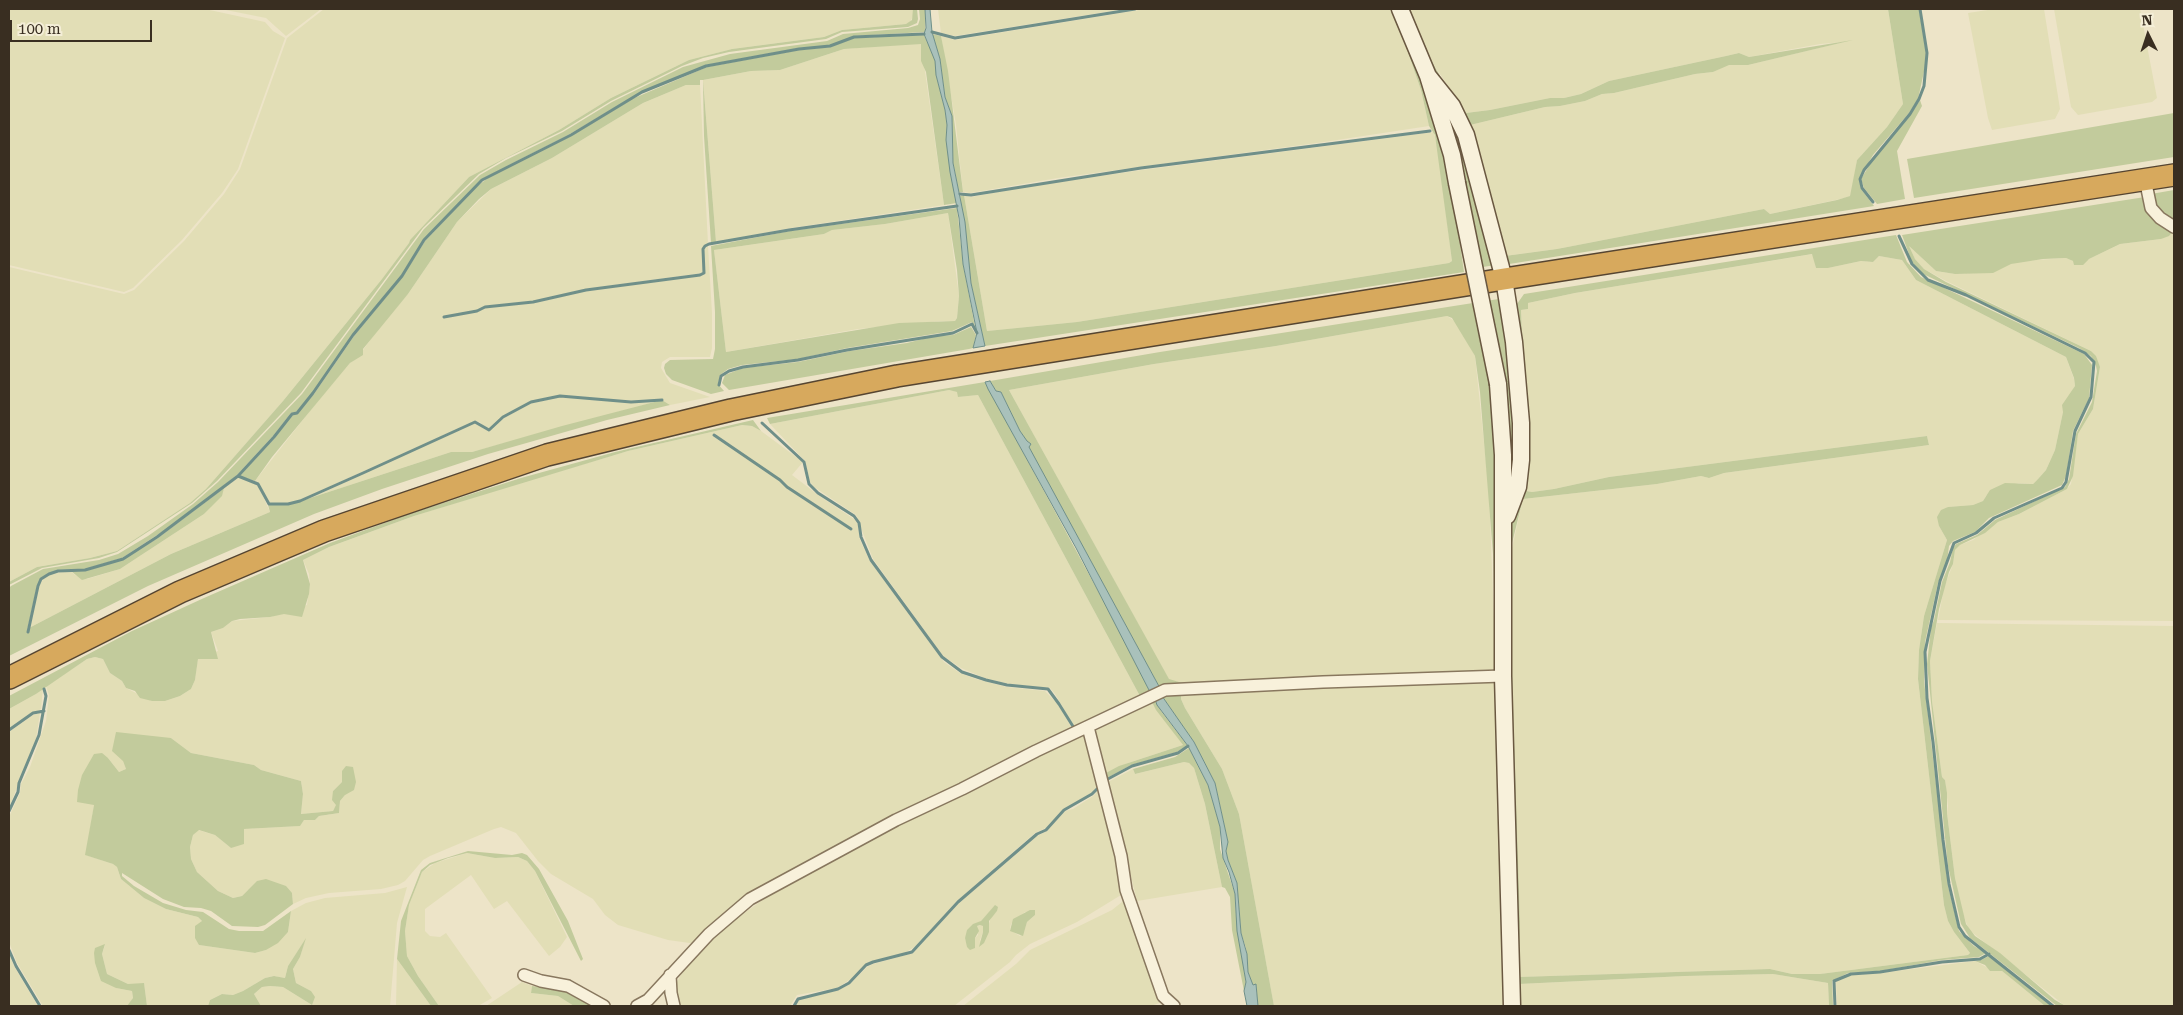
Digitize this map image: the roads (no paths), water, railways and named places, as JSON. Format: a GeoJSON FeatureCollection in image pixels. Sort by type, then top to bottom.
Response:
{"type":"FeatureCollection","features":[{"type":"Feature","properties":{"kind":"highway"},"geometry":{"type":"LineString","coordinates":[[9,678],[180,592],[324,531],[547,455],[731,410],[897,376],[2174,175]]}},
{"type":"Feature","properties":{"kind":"street"},"geometry":{"type":"LineString","coordinates":[[1400,9],[1428,76],[1452,155],[1498,384],[1503,455],[1503,676],[1512,1006]]}},
{"type":"Feature","properties":{"kind":"street"},"geometry":{"type":"LineString","coordinates":[[1428,76],[1452,106],[1466,135],[1504,279],[1515,360],[1521,423],[1522,460],[1518,487],[1503,526]]}},
{"type":"Feature","properties":{"kind":"street"},"geometry":{"type":"LineString","coordinates":[[2145,179],[2151,208],[2160,218],[2174,227]]}},
{"type":"Feature","properties":{"kind":"street"},"geometry":{"type":"LineString","coordinates":[[637,1006],[648,1000],[708,934],[750,900],[896,820],[1165,690],[1503,676]]}},
{"type":"Feature","properties":{"kind":"street"},"geometry":{"type":"LineString","coordinates":[[1088,727],[1121,856],[1126,890],[1162,996],[1174,1006]]}},
{"type":"Feature","properties":{"kind":"street"},"geometry":{"type":"LineString","coordinates":[[524,975],[541,981],[568,986],[604,1006]]}},
{"type":"Feature","properties":{"kind":"street"},"geometry":{"type":"LineString","coordinates":[[670,975],[674,1006]]}},
{"type":"Feature","properties":{"kind":"water"},"geometry":{"type":"Polygon","coordinates":[[[925,9],[930,9],[932,32],[940,59],[945,97],[952,116],[953,163],[965,222],[971,283],[985,346],[973,348],[977,333],[963,264],[959,218],[946,140],[945,110],[936,75],[935,61],[924,34],[926,28],[925,9]]]}},
{"type":"Feature","properties":{"kind":"water"},"geometry":{"type":"Polygon","coordinates":[[[990,381],[996,391],[1001,392],[1020,431],[1031,444],[1029,447],[1161,690],[1151,694],[1076,548],[988,389],[985,382],[990,381]]]}},
{"type":"Feature","properties":{"kind":"water"},"geometry":{"type":"Polygon","coordinates":[[[1162,696],[1194,742],[1215,783],[1228,842],[1226,851],[1237,883],[1241,933],[1247,954],[1248,972],[1253,985],[1256,984],[1258,1006],[1247,1006],[1244,991],[1246,982],[1237,931],[1235,894],[1223,858],[1220,827],[1208,785],[1188,746],[1157,705],[1155,699],[1162,696]]]}},
{"type":"Feature","properties":{"kind":"waterway"},"geometry":{"type":"LineString","coordinates":[[932,32],[955,38],[1135,9]]}},
{"type":"Feature","properties":{"kind":"waterway"},"geometry":{"type":"LineString","coordinates":[[1873,202],[1862,188],[1860,179],[1864,170],[1910,114],[1924,86],[1927,53],[1920,9]]}},
{"type":"Feature","properties":{"kind":"waterway"},"geometry":{"type":"LineString","coordinates":[[28,632],[41,579],[58,571],[85,570],[123,559],[157,537],[238,476],[274,437],[292,414],[297,413],[313,393],[353,335],[402,276],[424,240],[482,180],[571,135],[642,92],[706,66],[799,49],[830,46],[854,37],[924,34]]}},
{"type":"Feature","properties":{"kind":"waterway"},"geometry":{"type":"LineString","coordinates":[[960,194],[971,195],[1141,168],[1430,131]]}},
{"type":"Feature","properties":{"kind":"waterway"},"geometry":{"type":"LineString","coordinates":[[444,317],[477,311],[485,307],[533,302],[586,290],[700,275],[704,273],[703,249],[709,244],[789,230],[957,206]]}},
{"type":"Feature","properties":{"kind":"waterway"},"geometry":{"type":"LineString","coordinates":[[1899,236],[1912,264],[1928,280],[1966,295],[2085,353],[2094,362],[2091,397],[2075,431],[2066,482],[2062,488],[1994,518],[1976,533],[1954,543],[1940,581],[1925,652],[1927,698],[1943,840],[1949,884],[1959,927],[1965,936],[2053,1006]]}},
{"type":"Feature","properties":{"kind":"waterway"},"geometry":{"type":"LineString","coordinates":[[719,385],[721,376],[729,371],[743,367],[798,360],[953,333],[972,324],[977,333]]}},
{"type":"Feature","properties":{"kind":"waterway"},"geometry":{"type":"LineString","coordinates":[[238,476],[258,484],[269,504],[288,504],[300,501],[475,422],[489,430],[503,417],[531,402],[560,396],[631,402],[662,400]]}},
{"type":"Feature","properties":{"kind":"waterway"},"geometry":{"type":"LineString","coordinates":[[762,423],[804,462],[809,484],[818,493],[854,516],[859,523],[861,537],[871,560],[942,657],[962,672],[986,680],[1007,685],[1048,689],[1074,728]]}},
{"type":"Feature","properties":{"kind":"waterway"},"geometry":{"type":"LineString","coordinates":[[714,435],[780,480],[787,487],[851,529]]}},
{"type":"Feature","properties":{"kind":"waterway"},"geometry":{"type":"LineString","coordinates":[[9,811],[39,735],[46,696],[44,689]]}},
{"type":"Feature","properties":{"kind":"waterway"},"geometry":{"type":"LineString","coordinates":[[9,730],[33,713],[44,711]]}},
{"type":"Feature","properties":{"kind":"waterway"},"geometry":{"type":"LineString","coordinates":[[1106,780],[1132,766],[1178,753],[1188,746]]}},
{"type":"Feature","properties":{"kind":"waterway"},"geometry":{"type":"LineString","coordinates":[[794,1006],[798,999],[838,989],[849,983],[866,965],[912,952],[958,902],[1037,834],[1046,830],[1064,810],[1092,794],[1100,786]]}},
{"type":"Feature","properties":{"kind":"waterway"},"geometry":{"type":"LineString","coordinates":[[9,950],[16,966],[40,1006]]}},
{"type":"Feature","properties":{"kind":"waterway"},"geometry":{"type":"LineString","coordinates":[[1835,1006],[1834,981],[1851,974],[1980,959],[1989,954]]}}]}
